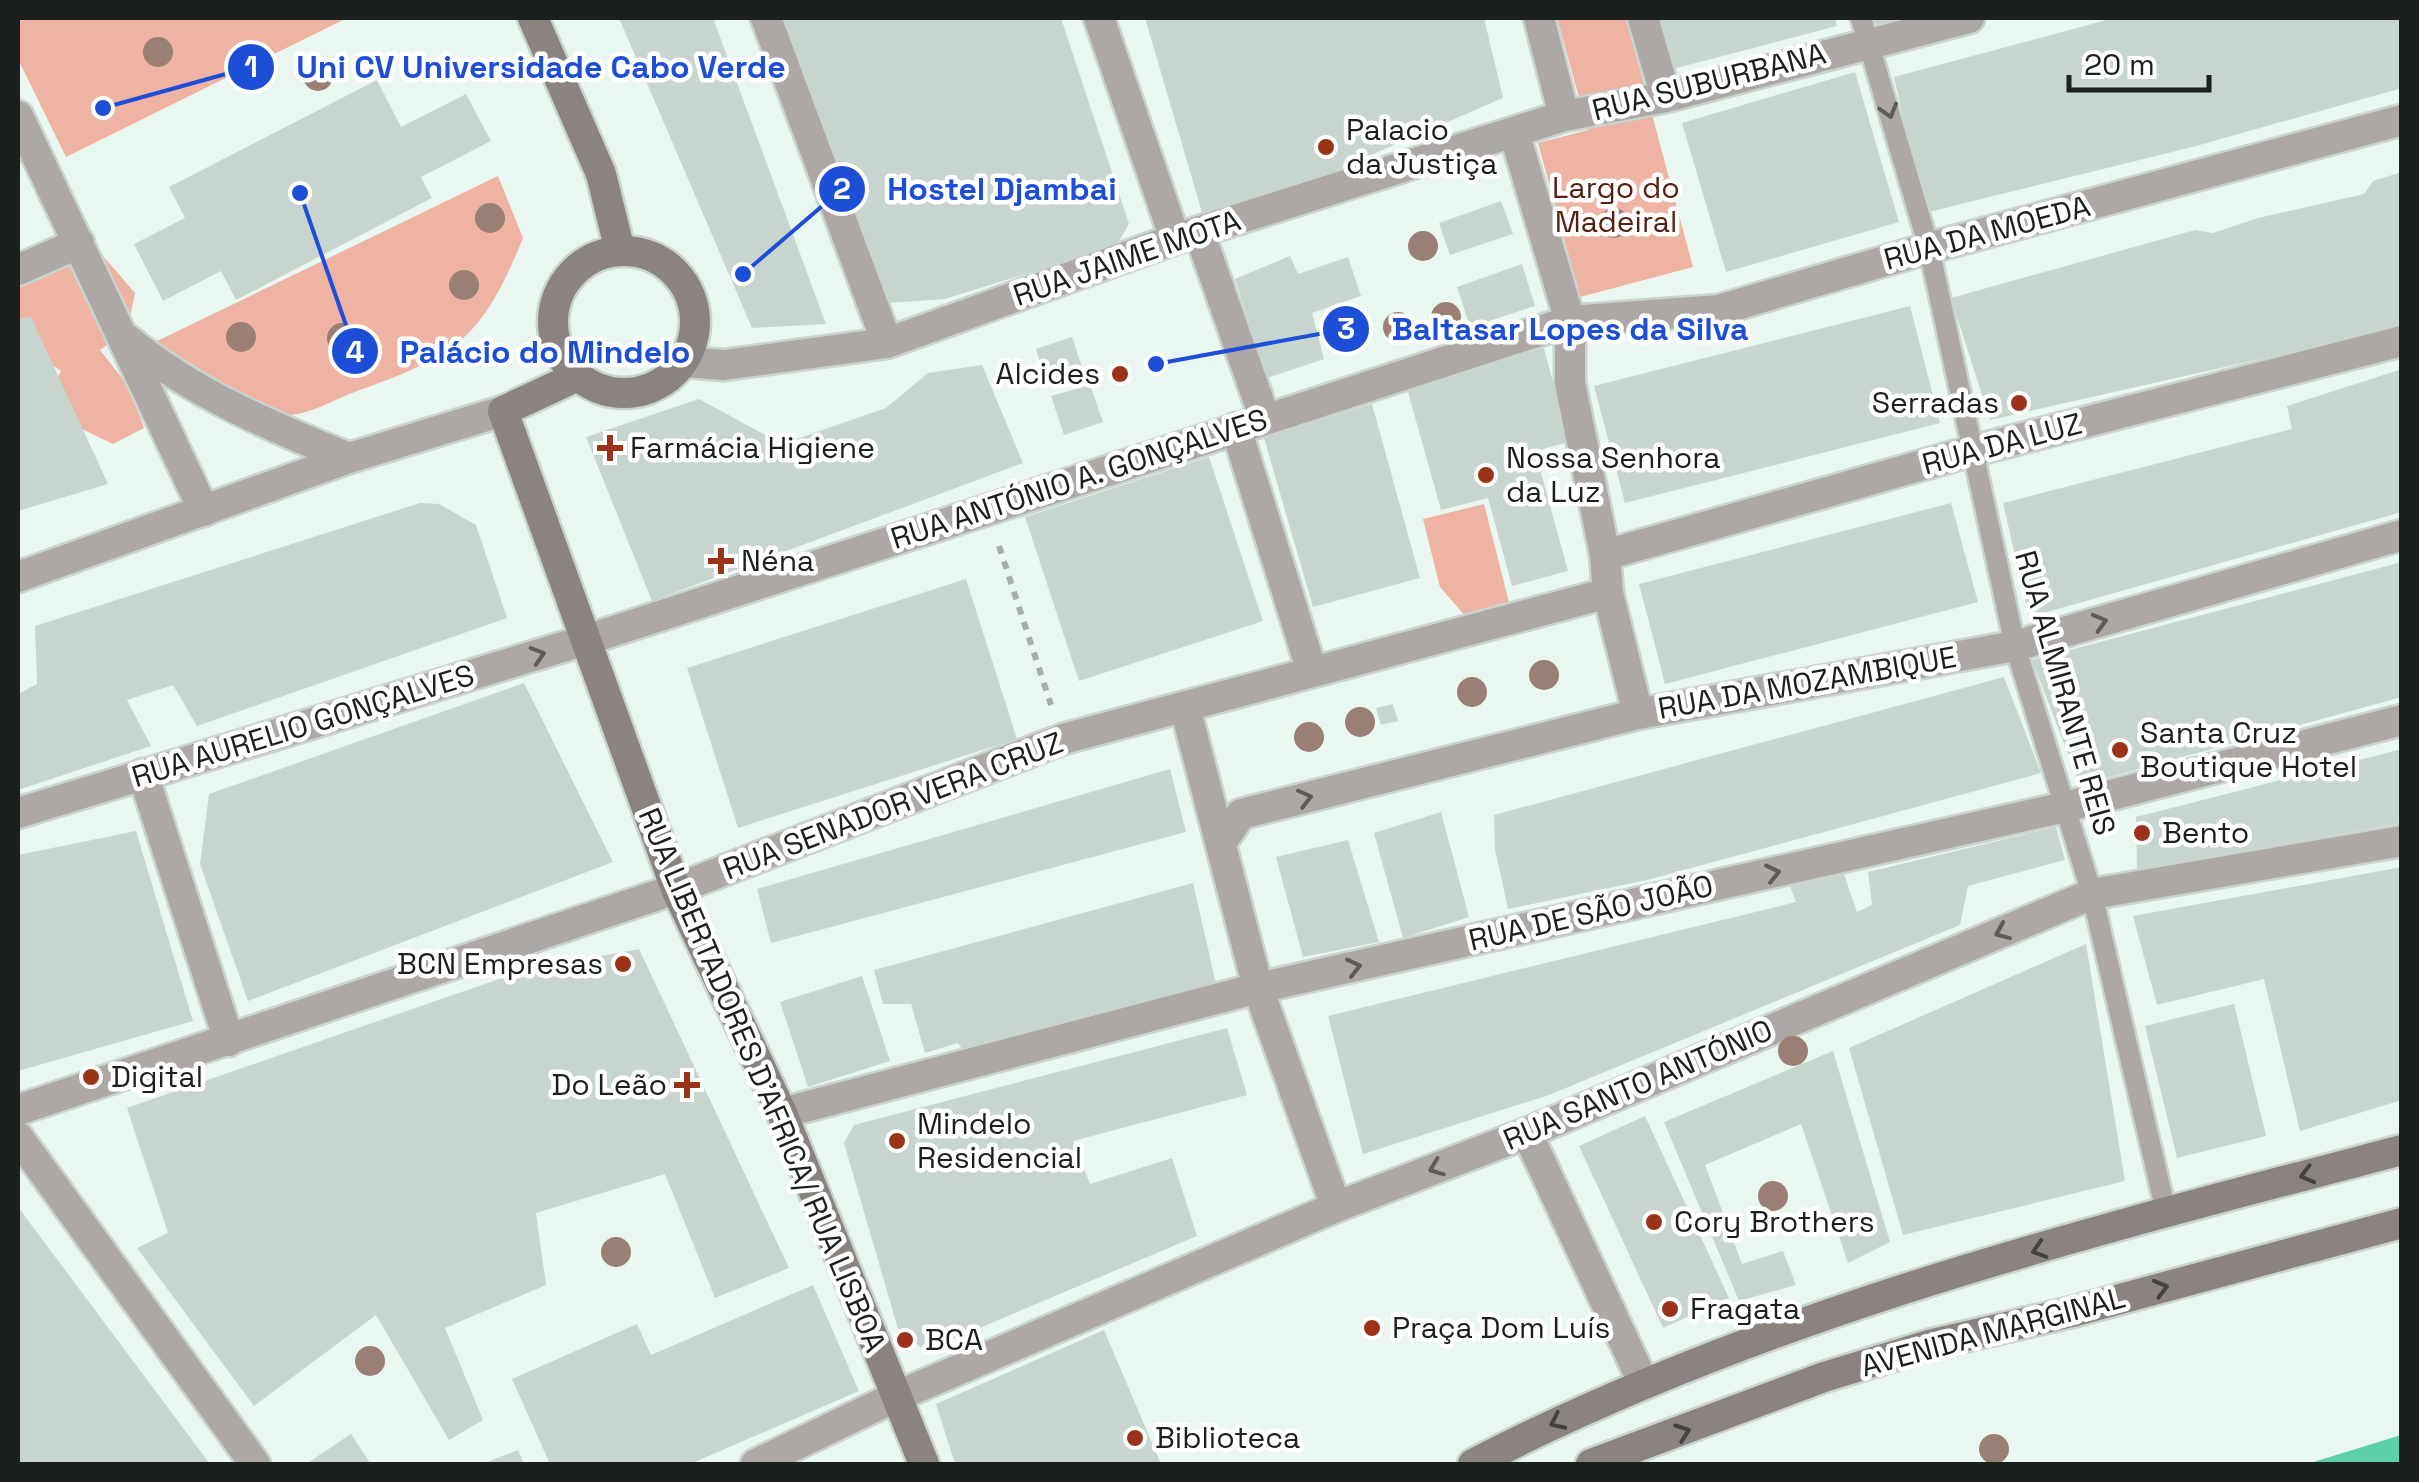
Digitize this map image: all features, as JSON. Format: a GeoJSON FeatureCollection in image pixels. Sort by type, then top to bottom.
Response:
{"type":"FeatureCollection","features":[{"type":"Feature","properties":{"kind":"main road"},"geometry":{"type":"LineString","coordinates":[[533,18],[600,174],[620,251]]}},
{"type":"Feature","properties":{"kind":"main road"},"geometry":{"type":"LineString","coordinates":[[620,251],[664,262],[691,297],[694,342],[684,362],[667,379],[646,391],[622,394],[598,389],[578,376],[562,358],[554,334],[558,299],[577,269],[598,256],[620,251]]}},
{"type":"Feature","properties":{"kind":"main road"},"geometry":{"type":"LineString","coordinates":[[503,411],[578,376]]}},
{"type":"Feature","properties":{"kind":"main road","name":"RUA LIBERTADORES D'AFRICA/ RUA LISBOA"},"geometry":{"type":"LineString","coordinates":[[503,411],[590,640],[676,889],[782,1113],[894,1398],[924,1464]]}},
{"type":"Feature","properties":{"kind":"main road","name":"AVENIDA MARGINAL"},"geometry":{"type":"LineString","coordinates":[[1473,1464],[1643,1382],[1858,1302],[2166,1212],[2402,1150]]}},
{"type":"Feature","properties":{"kind":"main road","name":"AVENIDA MARGINAL"},"geometry":{"type":"LineString","coordinates":[[1592,1464],[1824,1377],[1932,1344],[2072,1312],[2402,1223]]}},
{"type":"Feature","properties":{"kind":"street"},"geometry":{"type":"LineString","coordinates":[[766,18],[887,342]]}},
{"type":"Feature","properties":{"kind":"street"},"geometry":{"type":"LineString","coordinates":[[1099,18],[1187,236],[1250,424],[1312,672]]}},
{"type":"Feature","properties":{"kind":"street"},"geometry":{"type":"LineString","coordinates":[[1539,18],[1564,116]]}},
{"type":"Feature","properties":{"kind":"street"},"geometry":{"type":"LineString","coordinates":[[1643,18],[1666,96]]}},
{"type":"Feature","properties":{"kind":"street","name":"RUA SUBURBANA"},"geometry":{"type":"LineString","coordinates":[[1564,116],[1666,96],[1865,30],[1969,18]]}},
{"type":"Feature","properties":{"kind":"street"},"geometry":{"type":"LineString","coordinates":[[18,116],[204,510]]}},
{"type":"Feature","properties":{"kind":"street","name":"RUA JAIME MOTA"},"geometry":{"type":"LineString","coordinates":[[684,362],[724,364],[887,342],[1187,236],[1564,116]]}},
{"type":"Feature","properties":{"kind":"street","name":"RUA DA MOEDA"},"geometry":{"type":"LineString","coordinates":[[1570,321],[1718,310],[1928,248],[2402,120]]}},
{"type":"Feature","properties":{"kind":"street"},"geometry":{"type":"LineString","coordinates":[[1514,132],[1570,321],[1570,383],[1605,555],[1608,593],[1638,714]]}},
{"type":"Feature","properties":{"kind":"street"},"geometry":{"type":"LineString","coordinates":[[18,270],[78,244]]}},
{"type":"Feature","properties":{"kind":"street","name":"RUA ANTÓNIO A. GONÇALVES"},"geometry":{"type":"LineString","coordinates":[[590,640],[1570,321]]}},
{"type":"Feature","properties":{"kind":"street"},"geometry":{"type":"LineString","coordinates":[[122,335],[159,366],[247,417],[349,458]]}},
{"type":"Feature","properties":{"kind":"street","name":"RUA DA LUZ"},"geometry":{"type":"LineString","coordinates":[[1605,555],[1972,451],[2402,341]]}},
{"type":"Feature","properties":{"kind":"street"},"geometry":{"type":"LineString","coordinates":[[18,578],[349,458],[503,411]]}},
{"type":"Feature","properties":{"kind":"street","name":"RUA DA MOZAMBIQUE"},"geometry":{"type":"LineString","coordinates":[[1223,840],[1241,814],[1638,714],[2015,646],[2402,535]]}},
{"type":"Feature","properties":{"kind":"street","name":"RUA SENADOR VERA CRUZ"},"geometry":{"type":"LineString","coordinates":[[18,1110],[676,889],[1062,739],[1608,593]]}},
{"type":"Feature","properties":{"kind":"street","name":"RUA AURELIO GONÇALVES"},"geometry":{"type":"LineString","coordinates":[[18,813],[590,640]]}},
{"type":"Feature","properties":{"kind":"street"},"geometry":{"type":"LineString","coordinates":[[1185,707],[1223,840],[1258,988],[1336,1208]]}},
{"type":"Feature","properties":{"kind":"street","name":"RUA DE SÃO JOÃO"},"geometry":{"type":"LineString","coordinates":[[782,1113],[1258,988],[2065,807],[2402,720]]}},
{"type":"Feature","properties":{"kind":"street"},"geometry":{"type":"LineString","coordinates":[[143,774],[229,1042]]}},
{"type":"Feature","properties":{"kind":"street","name":"RUA SANTO ANTÓNIO"},"geometry":{"type":"LineString","coordinates":[[756,1464],[894,1398],[1336,1208],[1527,1133],[2092,894],[2402,840]]}},
{"type":"Feature","properties":{"kind":"street"},"geometry":{"type":"LineString","coordinates":[[1527,1133],[1643,1382]]}},
{"type":"Feature","properties":{"kind":"street"},"geometry":{"type":"LineString","coordinates":[[18,1137],[256,1464]]}},
{"type":"Feature","properties":{"kind":"lane","name":"RUA ALMIRANTE REIS"},"geometry":{"type":"LineString","coordinates":[[1865,30],[1928,248],[2015,646],[2092,894],[2166,1212]]}},
{"type":"Feature","properties":{"kind":"path"},"geometry":{"type":"LineString","coordinates":[[986,508],[1062,739]]}},
{"type":"Feature","properties":{"kind":"green space"},"geometry":{"type":"Polygon","coordinates":[[[18,18],[347,18],[66,157],[18,59],[18,18]]]}},
{"type":"Feature","properties":{"kind":"green space","name":"Largo do Madeiral"},"geometry":{"type":"Polygon","coordinates":[[[1557,18],[1626,18],[1693,267],[1580,297],[1538,143],[1588,130],[1557,18]]]}},
{"type":"Feature","properties":{"kind":"green space"},"geometry":{"type":"Polygon","coordinates":[[[498,176],[523,238],[508,273],[478,323],[460,341],[416,368],[311,410],[287,415],[255,407],[153,343],[498,176]]]}},
{"type":"Feature","properties":{"kind":"green space"},"geometry":{"type":"Polygon","coordinates":[[[98,250],[135,293],[127,331],[100,350],[129,387],[144,428],[113,444],[61,419],[48,397],[61,371],[24,338],[18,319],[18,269],[35,254],[98,250]]]}},
{"type":"Feature","properties":{"kind":"green space"},"geometry":{"type":"Polygon","coordinates":[[[1484,504],[1510,606],[1466,617],[1440,587],[1423,519],[1484,504]]]}},
{"type":"Feature","properties":{"kind":"shaded area"},"geometry":{"type":"Polygon","coordinates":[[[2401,1435],[2401,1464],[2307,1464],[2401,1435]]]}},
{"type":"Feature","properties":{"kind":"building"},"geometry":{"type":"Polygon","coordinates":[[[619,18],[713,18],[826,324],[752,328],[619,18]]]}},
{"type":"Feature","properties":{"kind":"building"},"geometry":{"type":"Polygon","coordinates":[[[784,18],[1061,18],[1129,224],[1116,246],[945,299],[888,303],[784,18]]]}},
{"type":"Feature","properties":{"kind":"building","name":"Palacio da Justiça"},"geometry":{"type":"Polygon","coordinates":[[[1145,18],[1484,18],[1503,98],[1206,226],[1145,18]]]}},
{"type":"Feature","properties":{"kind":"building"},"geometry":{"type":"Polygon","coordinates":[[[1660,18],[1835,18],[1837,26],[1673,69],[1660,18]]]}},
{"type":"Feature","properties":{"kind":"building"},"geometry":{"type":"Polygon","coordinates":[[[1874,18],[1915,18],[1877,29],[1874,18]]]}},
{"type":"Feature","properties":{"kind":"building"},"geometry":{"type":"Polygon","coordinates":[[[2114,18],[2402,18],[2402,88],[2196,146],[1925,213],[1894,77],[2114,18]]]}},
{"type":"Feature","properties":{"kind":"building"},"geometry":{"type":"Polygon","coordinates":[[[1855,72],[1899,222],[1726,272],[1682,123],[1855,72]]]}},
{"type":"Feature","properties":{"kind":"building"},"geometry":{"type":"Polygon","coordinates":[[[377,80],[401,127],[466,94],[491,141],[421,177],[432,198],[236,300],[221,271],[163,301],[134,244],[185,218],[169,187],[377,80]]]}},
{"type":"Feature","properties":{"kind":"building"},"geometry":{"type":"Polygon","coordinates":[[[2402,172],[2402,327],[1990,420],[1951,298],[2195,230],[2213,233],[2258,218],[2364,194],[2373,181],[2402,172]]]}},
{"type":"Feature","properties":{"kind":"building"},"geometry":{"type":"Polygon","coordinates":[[[1501,201],[1513,234],[1450,255],[1439,223],[1501,201]]]}},
{"type":"Feature","properties":{"kind":"building"},"geometry":{"type":"Polygon","coordinates":[[[1290,256],[1298,274],[1348,257],[1361,296],[1312,313],[1324,359],[1267,378],[1235,279],[1290,256]]]}},
{"type":"Feature","properties":{"kind":"building"},"geometry":{"type":"Polygon","coordinates":[[[1522,264],[1535,306],[1470,327],[1457,287],[1522,264]]]}},
{"type":"Feature","properties":{"kind":"building"},"geometry":{"type":"Polygon","coordinates":[[[1910,306],[1940,423],[1625,503],[1594,386],[1910,306]]]}},
{"type":"Feature","properties":{"kind":"building"},"geometry":{"type":"Polygon","coordinates":[[[31,317],[108,484],[18,511],[18,319],[31,317]]]}},
{"type":"Feature","properties":{"kind":"building"},"geometry":{"type":"Polygon","coordinates":[[[1072,337],[1085,376],[1047,387],[1036,349],[1072,337]]]}},
{"type":"Feature","properties":{"kind":"building","name":"Nossa Senhora da Luz"},"geometry":{"type":"Polygon","coordinates":[[[1544,348],[1569,442],[1535,451],[1568,571],[1512,586],[1488,498],[1441,510],[1406,385],[1544,348]]]}},
{"type":"Feature","properties":{"kind":"building"},"geometry":{"type":"Polygon","coordinates":[[[982,365],[1023,463],[652,601],[586,437],[699,399],[782,444],[886,408],[928,373],[982,365]]]}},
{"type":"Feature","properties":{"kind":"building"},"geometry":{"type":"Polygon","coordinates":[[[2402,369],[2402,512],[2029,617],[2003,503],[2292,429],[2287,406],[2402,369]]]}},
{"type":"Feature","properties":{"kind":"building"},"geometry":{"type":"Polygon","coordinates":[[[1090,385],[1103,422],[1064,435],[1051,396],[1090,385]]]}},
{"type":"Feature","properties":{"kind":"building"},"geometry":{"type":"Polygon","coordinates":[[[1372,404],[1420,578],[1313,607],[1264,438],[1372,404]]]}},
{"type":"Feature","properties":{"kind":"building"},"geometry":{"type":"Polygon","coordinates":[[[1209,457],[1263,621],[1079,681],[1025,517],[1209,457]]]}},
{"type":"Feature","properties":{"kind":"building"},"geometry":{"type":"Polygon","coordinates":[[[420,503],[439,504],[476,525],[507,618],[197,726],[173,685],[127,700],[151,746],[18,790],[18,694],[37,684],[35,626],[420,503]]]}},
{"type":"Feature","properties":{"kind":"building"},"geometry":{"type":"Polygon","coordinates":[[[1951,503],[1978,602],[1665,684],[1639,584],[1951,503]]]}},
{"type":"Feature","properties":{"kind":"building"},"geometry":{"type":"Polygon","coordinates":[[[2402,562],[2402,697],[2080,785],[2032,660],[2402,562]]]}},
{"type":"Feature","properties":{"kind":"building"},"geometry":{"type":"Polygon","coordinates":[[[966,579],[1017,739],[738,828],[687,668],[966,579]]]}},
{"type":"Feature","properties":{"kind":"building"},"geometry":{"type":"Polygon","coordinates":[[[2004,677],[2041,773],[1647,880],[1508,909],[1495,849],[1494,815],[2004,677]]]}},
{"type":"Feature","properties":{"kind":"building"},"geometry":{"type":"Polygon","coordinates":[[[524,683],[613,862],[248,1001],[200,864],[209,794],[524,683]]]}},
{"type":"Feature","properties":{"kind":"building"},"geometry":{"type":"Polygon","coordinates":[[[1393,704],[1398,721],[1381,725],[1376,708],[1393,704]]]}},
{"type":"Feature","properties":{"kind":"building"},"geometry":{"type":"Polygon","coordinates":[[[2402,749],[2402,823],[2137,869],[2136,817],[2402,749]]]}},
{"type":"Feature","properties":{"kind":"building"},"geometry":{"type":"Polygon","coordinates":[[[1170,769],[1186,832],[771,943],[757,889],[1170,769]]]}},
{"type":"Feature","properties":{"kind":"building"},"geometry":{"type":"Polygon","coordinates":[[[1441,812],[1469,917],[1403,938],[1374,833],[1441,812]]]}},
{"type":"Feature","properties":{"kind":"building"},"geometry":{"type":"Polygon","coordinates":[[[2056,827],[2065,860],[1968,886],[1960,925],[1549,1095],[1363,1154],[1328,1016],[1796,902],[1790,886],[1844,874],[1857,912],[1872,905],[1868,872],[2056,827]]]}},
{"type":"Feature","properties":{"kind":"building"},"geometry":{"type":"Polygon","coordinates":[[[136,831],[193,1021],[18,1071],[18,855],[136,831]]]}},
{"type":"Feature","properties":{"kind":"building"},"geometry":{"type":"Polygon","coordinates":[[[1348,840],[1379,942],[1303,957],[1276,857],[1348,840]]]}},
{"type":"Feature","properties":{"kind":"building"},"geometry":{"type":"Polygon","coordinates":[[[2402,867],[2402,1100],[2300,1131],[2264,979],[2157,1005],[2133,916],[2402,867]]]}},
{"type":"Feature","properties":{"kind":"building"},"geometry":{"type":"Polygon","coordinates":[[[1193,883],[1217,988],[965,1054],[958,1043],[925,1053],[911,1004],[883,1004],[874,970],[1193,883]]]}},
{"type":"Feature","properties":{"kind":"building"},"geometry":{"type":"Polygon","coordinates":[[[2086,944],[2125,1181],[1903,1235],[1849,1048],[2086,944]]]}},
{"type":"Feature","properties":{"kind":"building"},"geometry":{"type":"Polygon","coordinates":[[[639,949],[789,1268],[715,1298],[665,1174],[536,1213],[546,1285],[445,1328],[483,1420],[449,1440],[376,1315],[254,1406],[137,1248],[168,1233],[127,1108],[522,971],[639,949]]]}},
{"type":"Feature","properties":{"kind":"building"},"geometry":{"type":"Polygon","coordinates":[[[862,976],[890,1061],[808,1087],[780,1002],[862,976]]]}},
{"type":"Feature","properties":{"kind":"building"},"geometry":{"type":"Polygon","coordinates":[[[2234,1004],[2266,1136],[2177,1158],[2145,1026],[2234,1004]]]}},
{"type":"Feature","properties":{"kind":"building"},"geometry":{"type":"Polygon","coordinates":[[[1227,1028],[1247,1095],[1073,1141],[1090,1184],[1172,1158],[1197,1236],[925,1351],[898,1329],[844,1143],[854,1125],[1227,1028]]]}},
{"type":"Feature","properties":{"kind":"building"},"geometry":{"type":"Polygon","coordinates":[[[1833,1051],[1890,1242],[1848,1263],[1801,1124],[1705,1165],[1742,1264],[1783,1251],[1796,1285],[1739,1301],[1664,1122],[1833,1051]]]}},
{"type":"Feature","properties":{"kind":"building","name":"Cory Brothers"},"geometry":{"type":"Polygon","coordinates":[[[1645,1116],[1729,1298],[1663,1328],[1579,1146],[1645,1116]]]}},
{"type":"Feature","properties":{"kind":"building"},"geometry":{"type":"Polygon","coordinates":[[[18,1207],[210,1464],[18,1464],[18,1207]]]}},
{"type":"Feature","properties":{"kind":"building"},"geometry":{"type":"Polygon","coordinates":[[[813,1285],[859,1391],[690,1464],[550,1464],[512,1379],[637,1324],[651,1355],[813,1285]]]}},
{"type":"Feature","properties":{"kind":"building"},"geometry":{"type":"Polygon","coordinates":[[[1104,1330],[1161,1464],[955,1464],[936,1404],[1104,1330]]]}},
{"type":"Feature","properties":{"kind":"building"},"geometry":{"type":"Polygon","coordinates":[[[351,1434],[371,1464],[309,1462],[351,1434]]]}},
{"type":"Feature","properties":{"kind":"building"},"geometry":{"type":"Polygon","coordinates":[[[518,1450],[524,1464],[482,1464],[518,1450]]]}},
{"type":"Feature","properties":{"kind":"place","name":"Uni CV Universidade Cabo Verde"},"geometry":{"type":"Point","coordinates":[103,108]}},
{"type":"Feature","properties":{"kind":"place","name":"Palacio da Justiça"},"geometry":{"type":"Point","coordinates":[1326,147]}},
{"type":"Feature","properties":{"kind":"place","name":"Palácio do Mindelo"},"geometry":{"type":"Point","coordinates":[300,193]}},
{"type":"Feature","properties":{"kind":"place","name":"Hostel Djambai"},"geometry":{"type":"Point","coordinates":[743,274]}},
{"type":"Feature","properties":{"kind":"place","name":"Baltasar Lopes da Silva"},"geometry":{"type":"Point","coordinates":[1156,364]}},
{"type":"Feature","properties":{"kind":"place","name":"Alcides"},"geometry":{"type":"Point","coordinates":[1120,374]}},
{"type":"Feature","properties":{"kind":"place","name":"Serradas"},"geometry":{"type":"Point","coordinates":[2019,403]}},
{"type":"Feature","properties":{"kind":"place","name":"Farmácia Higiene"},"geometry":{"type":"Point","coordinates":[610,448]}},
{"type":"Feature","properties":{"kind":"place","name":"Nossa Senhora da Luz"},"geometry":{"type":"Point","coordinates":[1486,475]}},
{"type":"Feature","properties":{"kind":"place","name":"Néna"},"geometry":{"type":"Point","coordinates":[721,561]}},
{"type":"Feature","properties":{"kind":"place","name":"Santa Cruz Boutique Hotel"},"geometry":{"type":"Point","coordinates":[2120,750]}},
{"type":"Feature","properties":{"kind":"place","name":"Bento"},"geometry":{"type":"Point","coordinates":[2142,833]}},
{"type":"Feature","properties":{"kind":"place","name":"BCN Empresas"},"geometry":{"type":"Point","coordinates":[623,964]}},
{"type":"Feature","properties":{"kind":"place","name":"Digital"},"geometry":{"type":"Point","coordinates":[91,1077]}},
{"type":"Feature","properties":{"kind":"place","name":"Do Leão"},"geometry":{"type":"Point","coordinates":[687,1085]}},
{"type":"Feature","properties":{"kind":"place","name":"Mindelo Residencial"},"geometry":{"type":"Point","coordinates":[897,1141]}},
{"type":"Feature","properties":{"kind":"place","name":"Cory Brothers"},"geometry":{"type":"Point","coordinates":[1654,1222]}},
{"type":"Feature","properties":{"kind":"place","name":"Fragata"},"geometry":{"type":"Point","coordinates":[1670,1309]}},
{"type":"Feature","properties":{"kind":"place","name":"Praça Dom Luís"},"geometry":{"type":"Point","coordinates":[1372,1328]}},
{"type":"Feature","properties":{"kind":"place","name":"BCA"},"geometry":{"type":"Point","coordinates":[905,1340]}},
{"type":"Feature","properties":{"kind":"place","name":"Biblioteca"},"geometry":{"type":"Point","coordinates":[1135,1438]}}]}
